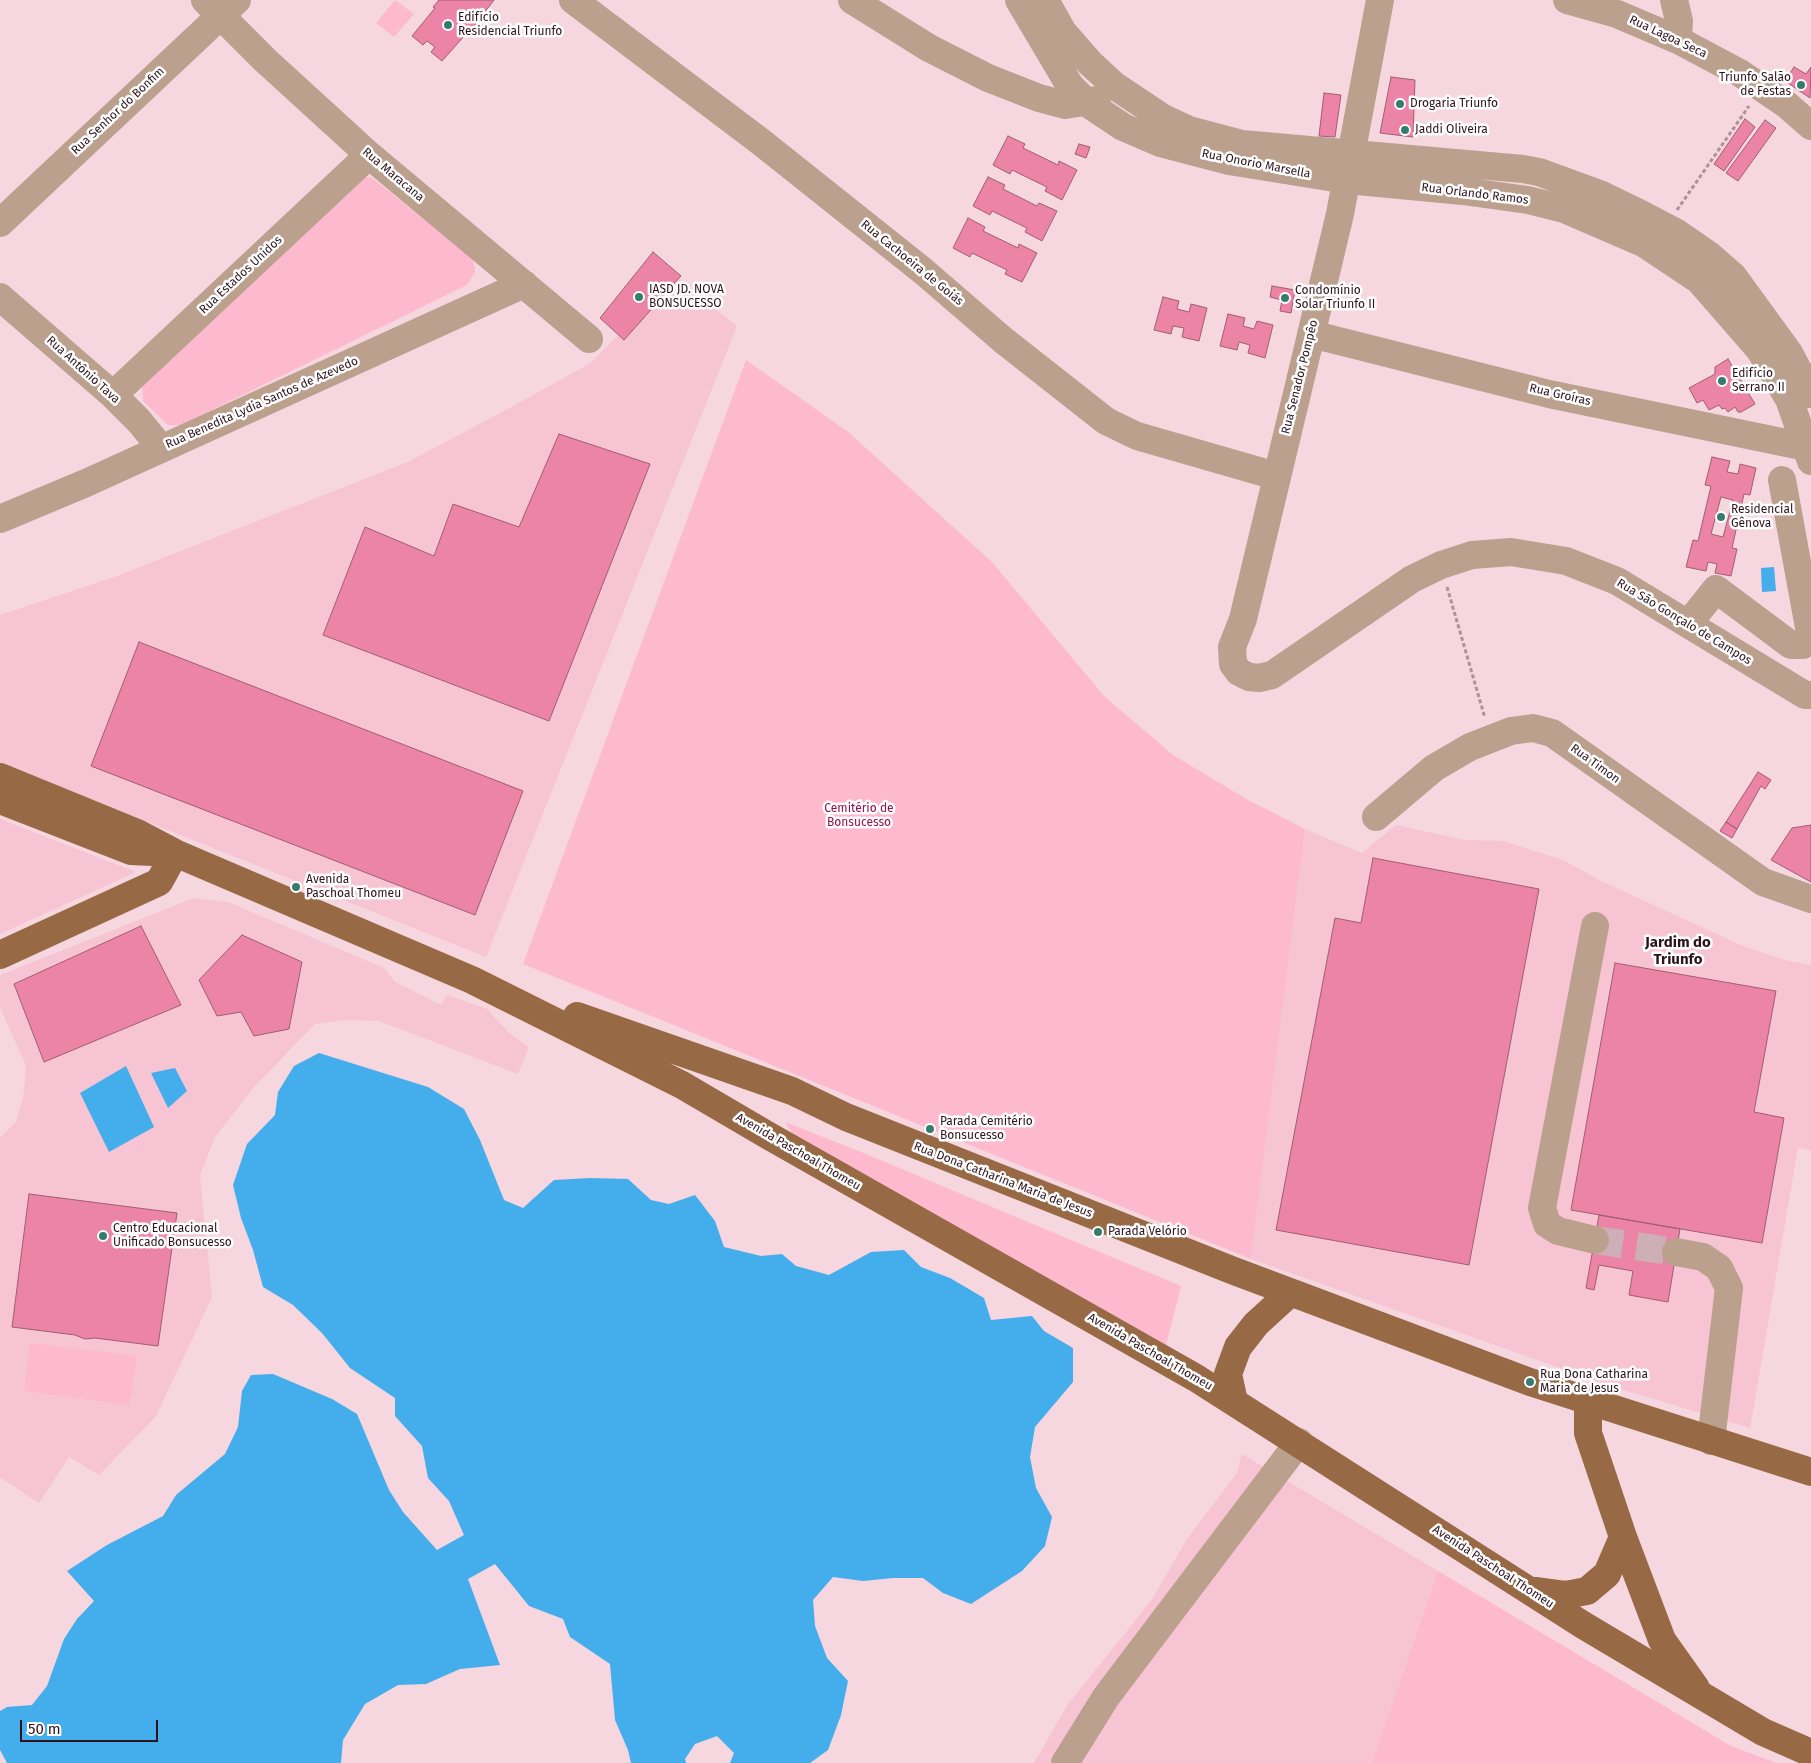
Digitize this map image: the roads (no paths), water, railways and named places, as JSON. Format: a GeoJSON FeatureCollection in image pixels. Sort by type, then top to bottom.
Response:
{"type":"FeatureCollection","features":[{"type":"Feature","properties":{"kind":"main road","name":"Avenida Paschoal Thomeu"},"geometry":{"type":"LineString","coordinates":[[0,777],[137,833],[175,853],[472,980],[682,1085],[1196,1378],[1531,1590],[1583,1625],[1763,1732],[1811,1753]]}},
{"type":"Feature","properties":{"kind":"main road","name":"Avenida Paschoal Thomeu"},"geometry":{"type":"LineString","coordinates":[[0,800],[131,851],[175,853]]}},
{"type":"Feature","properties":{"kind":"main road"},"geometry":{"type":"LineString","coordinates":[[0,955],[160,882],[175,853]]}},
{"type":"Feature","properties":{"kind":"main road","name":"Avenida Paschoal Thomeu"},"geometry":{"type":"LineString","coordinates":[[472,980],[792,1091],[846,1117]]}},
{"type":"Feature","properties":{"kind":"main road"},"geometry":{"type":"LineString","coordinates":[[629,1058],[686,1072],[818,1115],[846,1117]]}},
{"type":"Feature","properties":{"kind":"main road","name":"Rua Dona Catharina Maria de Jesus"},"geometry":{"type":"LineString","coordinates":[[846,1117],[1290,1293],[1588,1402],[1811,1472]]}},
{"type":"Feature","properties":{"kind":"main road"},"geometry":{"type":"LineString","coordinates":[[1234,1402],[1228,1374],[1238,1347],[1256,1324],[1290,1293]]}},
{"type":"Feature","properties":{"kind":"main road"},"geometry":{"type":"LineString","coordinates":[[1588,1402],[1588,1433],[1623,1537],[1662,1640],[1702,1697]]}},
{"type":"Feature","properties":{"kind":"main road"},"geometry":{"type":"LineString","coordinates":[[1531,1590],[1564,1595],[1587,1592],[1607,1574],[1623,1537]]}},
{"type":"Feature","properties":{"kind":"street","name":"Rua Cachoeira de Goiás"},"geometry":{"type":"LineString","coordinates":[[573,0],[769,148],[923,271],[1003,340],[1106,421],[1137,436],[1276,476]]}},
{"type":"Feature","properties":{"kind":"street"},"geometry":{"type":"LineString","coordinates":[[852,0],[929,48],[988,78],[1048,100],[1065,105],[1087,103],[1124,93]]}},
{"type":"Feature","properties":{"kind":"street","name":"Rua Onorio Marsella"},"geometry":{"type":"LineString","coordinates":[[1019,0],[1070,86],[1087,103],[1123,127],[1160,143],[1229,162],[1347,180]]}},
{"type":"Feature","properties":{"kind":"street","name":"Rua Onorio Marsella"},"geometry":{"type":"LineString","coordinates":[[1045,0],[1062,32],[1090,63],[1124,93],[1163,118],[1212,137],[1242,144],[1352,153]]}},
{"type":"Feature","properties":{"kind":"street","name":"Rua Senador Pompêo"},"geometry":{"type":"LineString","coordinates":[[1233,664],[1232,647],[1243,620],[1347,180],[1380,0]]}},
{"type":"Feature","properties":{"kind":"street","name":"Rua Lagoa Seca"},"geometry":{"type":"LineString","coordinates":[[1567,0],[1617,14],[1678,40],[1740,73],[1787,105],[1811,126]]}},
{"type":"Feature","properties":{"kind":"street"},"geometry":{"type":"LineString","coordinates":[[1674,0],[1679,21],[1678,40]]}},
{"type":"Feature","properties":{"kind":"street","name":"Rua Maracana"},"geometry":{"type":"LineString","coordinates":[[221,5],[265,60],[369,155],[590,339]]}},
{"type":"Feature","properties":{"kind":"street","name":"Rua Senhor do Bonfim"},"geometry":{"type":"LineString","coordinates":[[0,223],[221,5]]}},
{"type":"Feature","properties":{"kind":"street"},"geometry":{"type":"LineString","coordinates":[[988,78],[1028,80],[1090,63]]}},
{"type":"Feature","properties":{"kind":"street"},"geometry":{"type":"LineString","coordinates":[[1352,153],[1539,172],[1602,195],[1666,227],[1709,255],[1733,276],[1789,353],[1811,394]]}},
{"type":"Feature","properties":{"kind":"street","name":"Rua Estados Unidos"},"geometry":{"type":"LineString","coordinates":[[112,395],[369,155]]}},
{"type":"Feature","properties":{"kind":"street","name":"Rua Orlando Ramos"},"geometry":{"type":"LineString","coordinates":[[1347,180],[1463,190],[1528,200],[1564,209],[1603,224],[1645,244],[1699,280],[1760,350],[1789,399],[1810,453]]}},
{"type":"Feature","properties":{"kind":"street","name":"Rua Benedita Lydia Santos de Azevedo"},"geometry":{"type":"LineString","coordinates":[[0,519],[524,284]]}},
{"type":"Feature","properties":{"kind":"street","name":"Rua Antônio Tava"},"geometry":{"type":"LineString","coordinates":[[0,297],[112,395],[139,421],[161,448]]}},
{"type":"Feature","properties":{"kind":"street","name":"Rua Groíras"},"geometry":{"type":"LineString","coordinates":[[1311,334],[1549,394],[1810,453]]}},
{"type":"Feature","properties":{"kind":"street"},"geometry":{"type":"LineString","coordinates":[[1688,624],[1716,589],[1792,645],[1803,645],[1808,641],[1810,633],[1782,480]]}},
{"type":"Feature","properties":{"kind":"street","name":"Rua São Gonçalo de Campos"},"geometry":{"type":"LineString","coordinates":[[1233,664],[1239,672],[1249,677],[1259,678],[1272,675],[1412,579],[1441,565],[1472,555],[1511,552],[1566,561],[1617,581],[1805,696],[1811,696]]}},
{"type":"Feature","properties":{"kind":"street","name":"Rua Timon"},"geometry":{"type":"LineString","coordinates":[[1376,817],[1434,768],[1490,738],[1512,730],[1533,728],[1552,733],[1762,882],[1811,899]]}},
{"type":"Feature","properties":{"kind":"street"},"geometry":{"type":"LineString","coordinates":[[1594,1240],[1558,1231],[1547,1224],[1542,1208],[1595,926]]}},
{"type":"Feature","properties":{"kind":"street"},"geometry":{"type":"LineString","coordinates":[[1676,1252],[1703,1257],[1719,1268],[1729,1288],[1711,1441]]}},
{"type":"Feature","properties":{"kind":"street"},"geometry":{"type":"LineString","coordinates":[[1065,1763],[1106,1697],[1299,1442]]}},
{"type":"Feature","properties":{"kind":"water"},"geometry":{"type":"Polygon","coordinates":[[[1774,567],[1776,591],[1762,592],[1761,568],[1774,567]]]}},
{"type":"Feature","properties":{"kind":"water"},"geometry":{"type":"Polygon","coordinates":[[[319,1053],[428,1087],[464,1109],[480,1140],[504,1200],[523,1208],[554,1180],[590,1178],[628,1179],[651,1200],[669,1204],[695,1195],[715,1221],[724,1247],[761,1256],[782,1254],[796,1266],[829,1275],[871,1252],[904,1250],[921,1267],[950,1278],[984,1298],[991,1320],[1032,1316],[1044,1331],[1073,1348],[1073,1382],[1035,1427],[1030,1457],[1036,1488],[1052,1517],[1045,1546],[1022,1571],[971,1604],[943,1593],[923,1578],[863,1581],[833,1577],[813,1600],[815,1626],[827,1658],[848,1681],[841,1715],[828,1750],[810,1763],[730,1763],[734,1753],[717,1736],[695,1744],[685,1759],[686,1763],[631,1763],[628,1750],[615,1720],[610,1664],[570,1637],[563,1619],[529,1606],[495,1564],[468,1579],[500,1665],[460,1669],[426,1684],[398,1685],[365,1704],[343,1740],[341,1763],[7,1763],[0,1750],[0,1711],[7,1707],[32,1705],[47,1686],[64,1639],[77,1619],[94,1601],[67,1571],[107,1545],[163,1516],[176,1495],[225,1454],[238,1427],[242,1391],[251,1375],[273,1374],[332,1399],[357,1414],[389,1490],[403,1512],[437,1550],[464,1535],[449,1501],[428,1478],[422,1446],[395,1416],[395,1398],[350,1368],[322,1333],[293,1305],[263,1287],[253,1250],[241,1218],[233,1185],[247,1144],[275,1115],[278,1092],[294,1066],[319,1053]]]}},
{"type":"Feature","properties":{"kind":"water"},"geometry":{"type":"Polygon","coordinates":[[[126,1066],[154,1127],[109,1152],[80,1093],[126,1066]]]}},
{"type":"Feature","properties":{"kind":"water"},"geometry":{"type":"Polygon","coordinates":[[[175,1068],[187,1091],[168,1108],[151,1073],[175,1068]]]}},
{"type":"Feature","properties":{"kind":"tunnel"},"geometry":{"type":"LineString","coordinates":[[1595,1240],[1676,1252]]}},
{"type":"Feature","properties":{"kind":"place","name":"Edifício Residencial Triunfo"},"geometry":{"type":"Point","coordinates":[448,25]}},
{"type":"Feature","properties":{"kind":"place","name":"Triunfo Salão de Festas"},"geometry":{"type":"Point","coordinates":[1801,85]}},
{"type":"Feature","properties":{"kind":"place","name":"Drogaria Triunfo"},"geometry":{"type":"Point","coordinates":[1400,104]}},
{"type":"Feature","properties":{"kind":"place","name":"Jaddi Oliveira"},"geometry":{"type":"Point","coordinates":[1405,130]}},
{"type":"Feature","properties":{"kind":"place","name":"IASD JD. NOVA BONSUCESSO"},"geometry":{"type":"Point","coordinates":[639,297]}},
{"type":"Feature","properties":{"kind":"place","name":"Condomínio Solar Triunfo II"},"geometry":{"type":"Point","coordinates":[1285,298]}},
{"type":"Feature","properties":{"kind":"place","name":"Edifício Serrano II"},"geometry":{"type":"Point","coordinates":[1722,381]}},
{"type":"Feature","properties":{"kind":"place","name":"Residencial Gênova"},"geometry":{"type":"Point","coordinates":[1721,517]}},
{"type":"Feature","properties":{"kind":"place","name":"Avenida Paschoal Thomeu"},"geometry":{"type":"Point","coordinates":[296,887]}},
{"type":"Feature","properties":{"kind":"place","name":"Parada Cemitério Bonsucesso"},"geometry":{"type":"Point","coordinates":[930,1129]}},
{"type":"Feature","properties":{"kind":"place","name":"Parada Velório"},"geometry":{"type":"Point","coordinates":[1098,1232]}},
{"type":"Feature","properties":{"kind":"place","name":"Centro Educacional Unificado Bonsucesso"},"geometry":{"type":"Point","coordinates":[103,1236]}},
{"type":"Feature","properties":{"kind":"place","name":"Rua Dona Catharina Maria de Jesus"},"geometry":{"type":"Point","coordinates":[1530,1382]}},
{"type":"Feature","properties":{"kind":"district","name":"Jardim do Triunfo"},"geometry":{"type":"Point","coordinates":[1678,952]}},
{"type":"Feature","properties":{"kind":"park label","name":"Cemitério de Bonsucesso"},"geometry":{"type":"Point","coordinates":[859,816]}}]}
